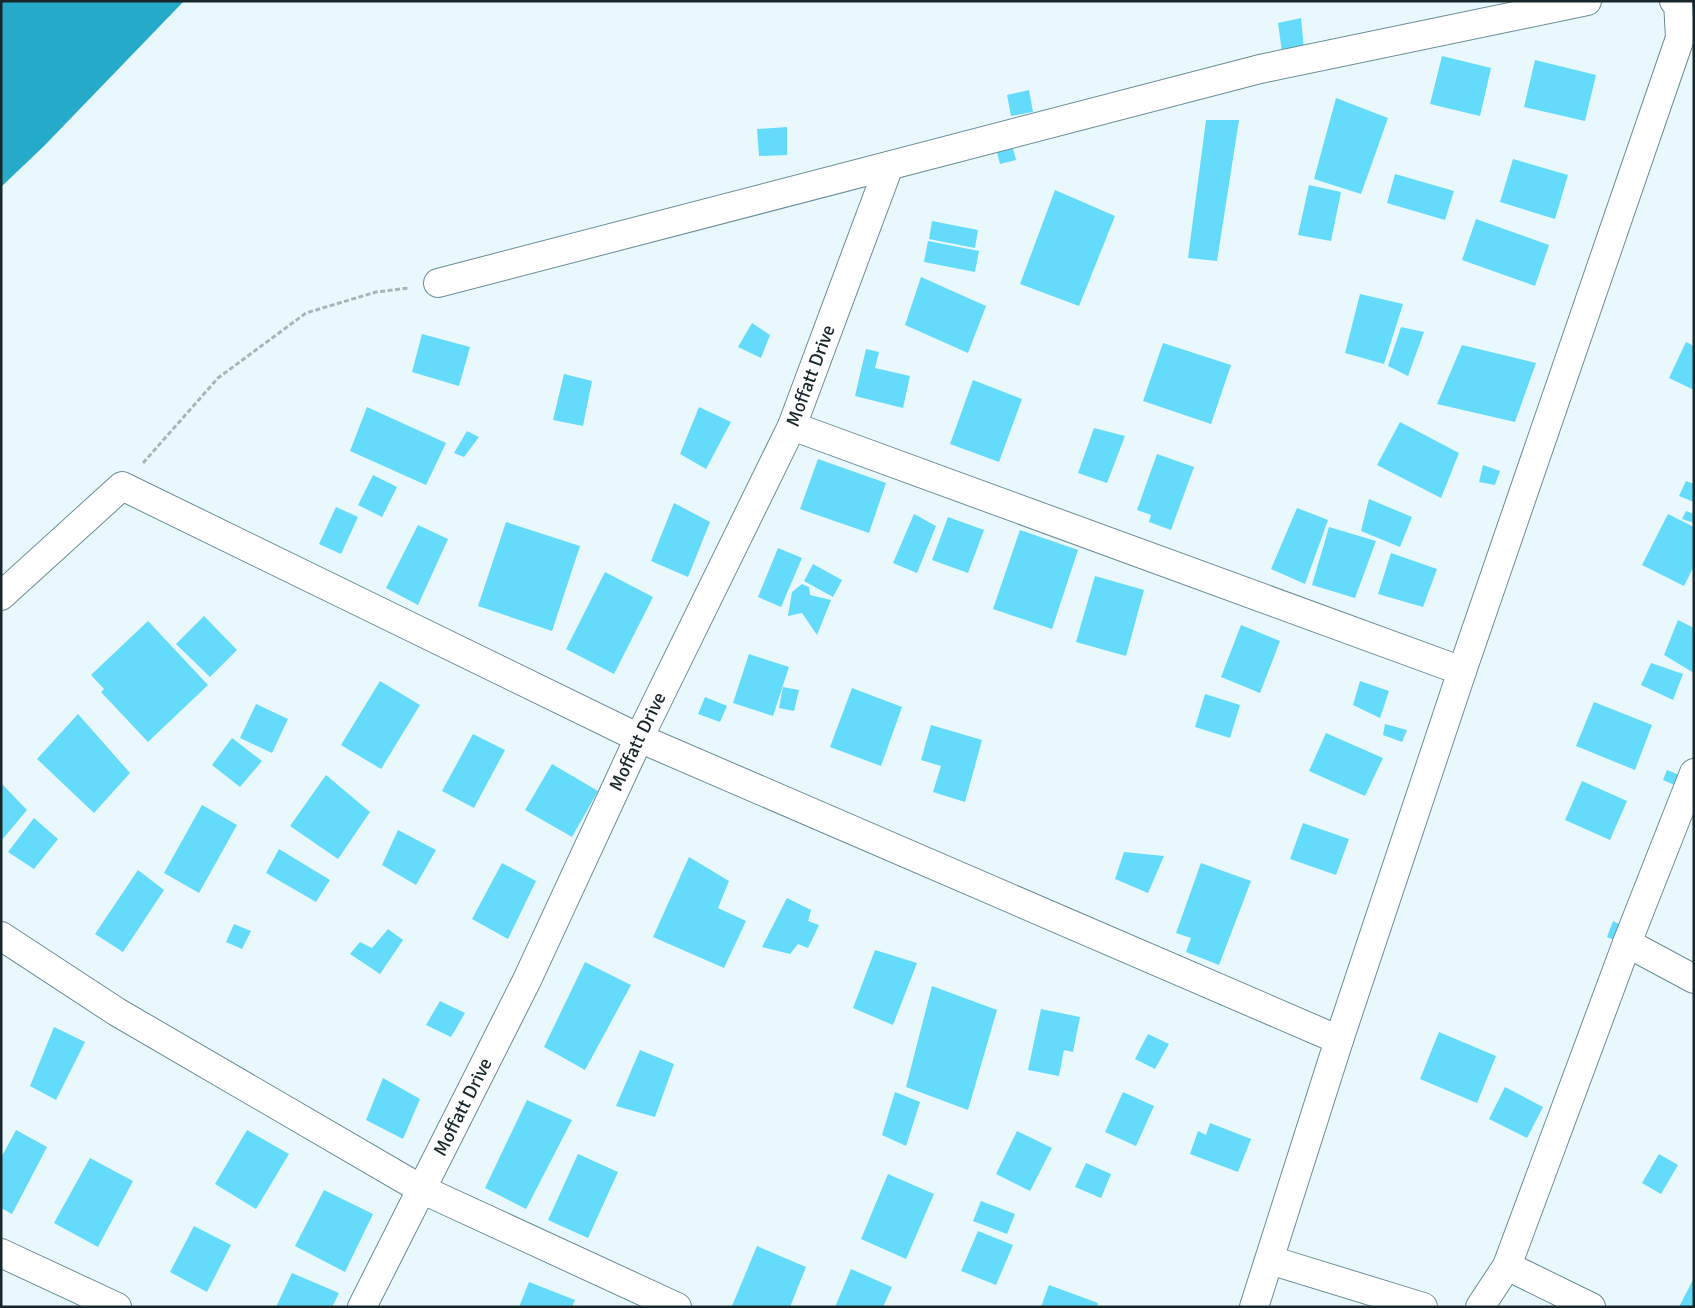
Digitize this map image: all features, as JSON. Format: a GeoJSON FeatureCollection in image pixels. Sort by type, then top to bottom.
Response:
{"type":"FeatureCollection","features":[{"type":"Feature","properties":{"kind":"street"},"geometry":{"type":"LineString","coordinates":[[438,283],[1260,69],[1587,1]]}},
{"type":"Feature","properties":{"kind":"street"},"geometry":{"type":"LineString","coordinates":[[1254,1307],[1339,1040],[1462,671],[1680,38],[1678,2],[1674,1]]}},
{"type":"Feature","properties":{"kind":"street","name":"Moffatt Drive"},"geometry":{"type":"LineString","coordinates":[[362,1307],[527,980],[639,738],[792,426],[889,166]]}},
{"type":"Feature","properties":{"kind":"street"},"geometry":{"type":"LineString","coordinates":[[792,426],[1462,671]]}},
{"type":"Feature","properties":{"kind":"street"},"geometry":{"type":"LineString","coordinates":[[1,596],[122,486],[639,738],[1339,1040]]}},
{"type":"Feature","properties":{"kind":"street"},"geometry":{"type":"LineString","coordinates":[[1480,1307],[1507,1266],[1627,943],[1694,773]]}},
{"type":"Feature","properties":{"kind":"street"},"geometry":{"type":"LineString","coordinates":[[1,936],[117,1012],[421,1189],[677,1307]]}},
{"type":"Feature","properties":{"kind":"street"},"geometry":{"type":"LineString","coordinates":[[1627,943],[1694,980]]}},
{"type":"Feature","properties":{"kind":"street"},"geometry":{"type":"LineString","coordinates":[[1,1253],[117,1307]]}},
{"type":"Feature","properties":{"kind":"street"},"geometry":{"type":"LineString","coordinates":[[1270,1260],[1423,1307]]}},
{"type":"Feature","properties":{"kind":"street"},"geometry":{"type":"LineString","coordinates":[[1507,1266],[1591,1307]]}},
{"type":"Feature","properties":{"kind":"path"},"geometry":{"type":"LineString","coordinates":[[122,486],[218,378],[306,314],[376,292],[438,283]]}},
{"type":"Feature","properties":{"kind":"water"},"geometry":{"type":"Polygon","coordinates":[[[1,1],[184,1],[44,146],[1,187],[1,1]]]}},
{"type":"Feature","properties":{"kind":"building"},"geometry":{"type":"Polygon","coordinates":[[[1301,18],[1304,50],[1282,52],[1278,23],[1301,18]]]}},
{"type":"Feature","properties":{"kind":"building"},"geometry":{"type":"Polygon","coordinates":[[[1442,56],[1491,68],[1480,116],[1430,104],[1442,56]]]}},
{"type":"Feature","properties":{"kind":"building"},"geometry":{"type":"Polygon","coordinates":[[[1535,60],[1596,75],[1585,121],[1524,107],[1535,60]]]}},
{"type":"Feature","properties":{"kind":"building"},"geometry":{"type":"Polygon","coordinates":[[[1029,90],[1033,112],[1011,116],[1007,95],[1029,90]]]}},
{"type":"Feature","properties":{"kind":"building"},"geometry":{"type":"Polygon","coordinates":[[[1336,98],[1388,118],[1361,194],[1314,179],[1336,98]]]}},
{"type":"Feature","properties":{"kind":"building"},"geometry":{"type":"Polygon","coordinates":[[[1206,120],[1239,120],[1217,261],[1188,258],[1206,120]]]}},
{"type":"Feature","properties":{"kind":"building"},"geometry":{"type":"Polygon","coordinates":[[[787,127],[787,155],[759,156],[757,129],[787,127]]]}},
{"type":"Feature","properties":{"kind":"building"},"geometry":{"type":"Polygon","coordinates":[[[1011,141],[1016,160],[1000,164],[995,145],[1011,141]]]}},
{"type":"Feature","properties":{"kind":"building"},"geometry":{"type":"Polygon","coordinates":[[[1513,159],[1568,175],[1555,219],[1500,202],[1513,159]]]}},
{"type":"Feature","properties":{"kind":"building"},"geometry":{"type":"Polygon","coordinates":[[[1395,174],[1454,191],[1445,220],[1387,203],[1395,174]]]}},
{"type":"Feature","properties":{"kind":"building"},"geometry":{"type":"Polygon","coordinates":[[[1309,185],[1341,192],[1331,241],[1298,235],[1309,185]]]}},
{"type":"Feature","properties":{"kind":"building"},"geometry":{"type":"Polygon","coordinates":[[[1055,190],[1115,216],[1079,306],[1020,284],[1055,190]]]}},
{"type":"Feature","properties":{"kind":"building"},"geometry":{"type":"Polygon","coordinates":[[[1476,219],[1549,245],[1535,286],[1462,260],[1476,219]]]}},
{"type":"Feature","properties":{"kind":"building"},"geometry":{"type":"Polygon","coordinates":[[[932,221],[978,230],[975,248],[929,239],[932,221]]]}},
{"type":"Feature","properties":{"kind":"building"},"geometry":{"type":"Polygon","coordinates":[[[928,241],[979,251],[975,272],[924,262],[928,241]]]}},
{"type":"Feature","properties":{"kind":"building"},"geometry":{"type":"Polygon","coordinates":[[[921,277],[986,306],[968,353],[905,325],[921,277]]]}},
{"type":"Feature","properties":{"kind":"building"},"geometry":{"type":"Polygon","coordinates":[[[1360,294],[1403,304],[1384,364],[1345,353],[1360,294]]]}},
{"type":"Feature","properties":{"kind":"building"},"geometry":{"type":"Polygon","coordinates":[[[752,323],[770,335],[761,358],[738,347],[752,323]]]}},
{"type":"Feature","properties":{"kind":"building"},"geometry":{"type":"Polygon","coordinates":[[[1401,327],[1424,332],[1408,376],[1388,366],[1401,327]]]}},
{"type":"Feature","properties":{"kind":"building"},"geometry":{"type":"Polygon","coordinates":[[[422,334],[470,347],[459,386],[412,372],[422,334]]]}},
{"type":"Feature","properties":{"kind":"building"},"geometry":{"type":"Polygon","coordinates":[[[1686,342],[1694,346],[1694,390],[1669,378],[1686,342]]]}},
{"type":"Feature","properties":{"kind":"building"},"geometry":{"type":"Polygon","coordinates":[[[1163,343],[1231,365],[1211,424],[1143,401],[1163,343]]]}},
{"type":"Feature","properties":{"kind":"building"},"geometry":{"type":"Polygon","coordinates":[[[1462,345],[1536,363],[1515,422],[1437,404],[1462,345]]]}},
{"type":"Feature","properties":{"kind":"building"},"geometry":{"type":"Polygon","coordinates":[[[866,349],[879,352],[875,368],[910,376],[903,408],[855,396],[866,349]]]}},
{"type":"Feature","properties":{"kind":"building"},"geometry":{"type":"Polygon","coordinates":[[[564,374],[592,381],[583,426],[553,420],[564,374]]]}},
{"type":"Feature","properties":{"kind":"building"},"geometry":{"type":"Polygon","coordinates":[[[973,380],[1022,399],[999,462],[950,444],[973,380]]]}},
{"type":"Feature","properties":{"kind":"building"},"geometry":{"type":"Polygon","coordinates":[[[367,407],[446,443],[426,485],[350,451],[367,407]]]}},
{"type":"Feature","properties":{"kind":"building"},"geometry":{"type":"Polygon","coordinates":[[[699,407],[731,422],[706,469],[680,454],[699,407]]]}},
{"type":"Feature","properties":{"kind":"building"},"geometry":{"type":"Polygon","coordinates":[[[1400,422],[1459,453],[1441,498],[1377,465],[1400,422]]]}},
{"type":"Feature","properties":{"kind":"building"},"geometry":{"type":"Polygon","coordinates":[[[1094,428],[1125,436],[1107,483],[1078,473],[1094,428]]]}},
{"type":"Feature","properties":{"kind":"building"},"geometry":{"type":"Polygon","coordinates":[[[467,431],[479,437],[464,457],[454,453],[467,431]]]}},
{"type":"Feature","properties":{"kind":"building"},"geometry":{"type":"Polygon","coordinates":[[[1157,454],[1194,467],[1171,530],[1149,522],[1151,515],[1137,510],[1157,454]]]}},
{"type":"Feature","properties":{"kind":"building"},"geometry":{"type":"Polygon","coordinates":[[[818,459],[886,483],[869,533],[800,509],[818,459]]]}},
{"type":"Feature","properties":{"kind":"building"},"geometry":{"type":"Polygon","coordinates":[[[1483,465],[1500,471],[1495,485],[1479,482],[1483,465]]]}},
{"type":"Feature","properties":{"kind":"building"},"geometry":{"type":"Polygon","coordinates":[[[373,475],[397,487],[382,517],[358,505],[373,475]]]}},
{"type":"Feature","properties":{"kind":"building"},"geometry":{"type":"Polygon","coordinates":[[[1686,481],[1694,484],[1694,502],[1679,496],[1686,481]]]}},
{"type":"Feature","properties":{"kind":"building"},"geometry":{"type":"Polygon","coordinates":[[[1369,499],[1412,517],[1400,547],[1361,531],[1369,499]]]}},
{"type":"Feature","properties":{"kind":"building"},"geometry":{"type":"Polygon","coordinates":[[[674,503],[710,522],[688,577],[651,561],[674,503]]]}},
{"type":"Feature","properties":{"kind":"building"},"geometry":{"type":"Polygon","coordinates":[[[336,507],[358,517],[341,554],[319,544],[336,507]]]}},
{"type":"Feature","properties":{"kind":"building"},"geometry":{"type":"Polygon","coordinates":[[[1297,508],[1328,520],[1305,584],[1271,569],[1297,508]]]}},
{"type":"Feature","properties":{"kind":"building"},"geometry":{"type":"Polygon","coordinates":[[[1686,511],[1694,514],[1694,523],[1682,519],[1686,511]]]}},
{"type":"Feature","properties":{"kind":"building"},"geometry":{"type":"Polygon","coordinates":[[[914,514],[936,526],[917,573],[893,563],[914,514]]]}},
{"type":"Feature","properties":{"kind":"building"},"geometry":{"type":"Polygon","coordinates":[[[1668,514],[1694,527],[1694,566],[1684,586],[1642,565],[1668,514]]]}},
{"type":"Feature","properties":{"kind":"building"},"geometry":{"type":"Polygon","coordinates":[[[948,517],[984,530],[968,573],[932,560],[948,517]]]}},
{"type":"Feature","properties":{"kind":"building"},"geometry":{"type":"Polygon","coordinates":[[[506,522],[580,546],[552,631],[478,606],[506,522]]]}},
{"type":"Feature","properties":{"kind":"building"},"geometry":{"type":"Polygon","coordinates":[[[418,525],[448,539],[418,605],[386,588],[418,525]]]}},
{"type":"Feature","properties":{"kind":"building"},"geometry":{"type":"Polygon","coordinates":[[[1329,527],[1376,541],[1355,598],[1312,585],[1329,527]]]}},
{"type":"Feature","properties":{"kind":"building"},"geometry":{"type":"Polygon","coordinates":[[[1020,530],[1078,550],[1052,629],[993,609],[1020,530]]]}},
{"type":"Feature","properties":{"kind":"building"},"geometry":{"type":"Polygon","coordinates":[[[778,548],[802,558],[781,607],[758,597],[778,548]]]}},
{"type":"Feature","properties":{"kind":"building"},"geometry":{"type":"Polygon","coordinates":[[[1391,553],[1437,569],[1423,607],[1378,594],[1391,553]]]}},
{"type":"Feature","properties":{"kind":"building"},"geometry":{"type":"Polygon","coordinates":[[[813,564],[842,580],[833,597],[804,581],[813,564]]]}},
{"type":"Feature","properties":{"kind":"building"},"geometry":{"type":"Polygon","coordinates":[[[605,572],[653,597],[614,674],[566,649],[605,572]]]}},
{"type":"Feature","properties":{"kind":"building"},"geometry":{"type":"Polygon","coordinates":[[[1095,576],[1144,590],[1126,656],[1076,642],[1095,576]]]}},
{"type":"Feature","properties":{"kind":"building"},"geometry":{"type":"Polygon","coordinates":[[[802,584],[809,587],[810,595],[831,600],[817,635],[802,613],[788,616],[792,592],[802,584]]]}},
{"type":"Feature","properties":{"kind":"building"},"geometry":{"type":"Polygon","coordinates":[[[204,616],[237,650],[210,677],[176,644],[204,616]]]}},
{"type":"Feature","properties":{"kind":"building"},"geometry":{"type":"Polygon","coordinates":[[[1678,620],[1694,628],[1694,673],[1664,655],[1678,620]]]}},
{"type":"Feature","properties":{"kind":"building"},"geometry":{"type":"Polygon","coordinates":[[[148,621],[208,685],[148,742],[101,692],[104,689],[91,675],[148,621]]]}},
{"type":"Feature","properties":{"kind":"building"},"geometry":{"type":"Polygon","coordinates":[[[1241,625],[1280,641],[1260,693],[1221,677],[1241,625]]]}},
{"type":"Feature","properties":{"kind":"building"},"geometry":{"type":"Polygon","coordinates":[[[749,654],[789,667],[773,716],[733,703],[749,654]]]}},
{"type":"Feature","properties":{"kind":"building"},"geometry":{"type":"Polygon","coordinates":[[[1651,663],[1683,674],[1673,700],[1641,685],[1651,663]]]}},
{"type":"Feature","properties":{"kind":"building"},"geometry":{"type":"Polygon","coordinates":[[[380,681],[420,705],[381,769],[341,745],[380,681]]]}},
{"type":"Feature","properties":{"kind":"building"},"geometry":{"type":"Polygon","coordinates":[[[1360,681],[1389,691],[1380,718],[1353,705],[1360,681]]]}},
{"type":"Feature","properties":{"kind":"building"},"geometry":{"type":"Polygon","coordinates":[[[783,687],[799,690],[794,711],[779,708],[783,687]]]}},
{"type":"Feature","properties":{"kind":"building"},"geometry":{"type":"Polygon","coordinates":[[[852,688],[902,707],[881,766],[830,747],[852,688]]]}},
{"type":"Feature","properties":{"kind":"building"},"geometry":{"type":"Polygon","coordinates":[[[1205,694],[1240,705],[1230,738],[1195,727],[1205,694]]]}},
{"type":"Feature","properties":{"kind":"building"},"geometry":{"type":"Polygon","coordinates":[[[705,697],[727,706],[720,722],[698,714],[705,697]]]}},
{"type":"Feature","properties":{"kind":"building"},"geometry":{"type":"Polygon","coordinates":[[[1594,702],[1652,725],[1635,770],[1576,746],[1594,702]]]}},
{"type":"Feature","properties":{"kind":"building"},"geometry":{"type":"Polygon","coordinates":[[[256,704],[288,719],[272,753],[240,738],[256,704]]]}},
{"type":"Feature","properties":{"kind":"building"},"geometry":{"type":"Polygon","coordinates":[[[78,714],[130,773],[94,813],[37,759],[78,714]]]}},
{"type":"Feature","properties":{"kind":"building"},"geometry":{"type":"Polygon","coordinates":[[[1385,724],[1407,730],[1402,742],[1383,735],[1385,724]]]}},
{"type":"Feature","properties":{"kind":"building"},"geometry":{"type":"Polygon","coordinates":[[[931,725],[982,740],[965,802],[933,792],[941,766],[921,760],[931,725]]]}},
{"type":"Feature","properties":{"kind":"building"},"geometry":{"type":"Polygon","coordinates":[[[1326,733],[1383,758],[1365,796],[1309,771],[1326,733]]]}},
{"type":"Feature","properties":{"kind":"building"},"geometry":{"type":"Polygon","coordinates":[[[473,734],[505,750],[474,808],[442,791],[473,734]]]}},
{"type":"Feature","properties":{"kind":"building"},"geometry":{"type":"Polygon","coordinates":[[[232,738],[262,761],[240,787],[212,765],[232,738]]]}},
{"type":"Feature","properties":{"kind":"building"},"geometry":{"type":"Polygon","coordinates":[[[552,764],[598,791],[572,837],[525,810],[552,764]]]}},
{"type":"Feature","properties":{"kind":"building"},"geometry":{"type":"Polygon","coordinates":[[[1667,770],[1684,777],[1679,787],[1663,780],[1667,770]]]}},
{"type":"Feature","properties":{"kind":"building"},"geometry":{"type":"Polygon","coordinates":[[[326,775],[370,812],[338,859],[290,826],[326,775]]]}},
{"type":"Feature","properties":{"kind":"building"},"geometry":{"type":"Polygon","coordinates":[[[1582,781],[1627,801],[1610,840],[1565,820],[1582,781]]]}},
{"type":"Feature","properties":{"kind":"building"},"geometry":{"type":"Polygon","coordinates":[[[1,783],[27,810],[1,841],[1,783]]]}},
{"type":"Feature","properties":{"kind":"building"},"geometry":{"type":"Polygon","coordinates":[[[202,805],[237,825],[199,893],[164,873],[202,805]]]}},
{"type":"Feature","properties":{"kind":"building"},"geometry":{"type":"Polygon","coordinates":[[[34,818],[58,839],[34,869],[8,852],[34,818]]]}},
{"type":"Feature","properties":{"kind":"building"},"geometry":{"type":"Polygon","coordinates":[[[1303,823],[1349,839],[1336,875],[1290,859],[1303,823]]]}},
{"type":"Feature","properties":{"kind":"building"},"geometry":{"type":"Polygon","coordinates":[[[398,830],[436,850],[416,885],[382,865],[398,830]]]}},
{"type":"Feature","properties":{"kind":"building"},"geometry":{"type":"Polygon","coordinates":[[[279,849],[330,880],[316,902],[266,873],[279,849]]]}},
{"type":"Feature","properties":{"kind":"building"},"geometry":{"type":"Polygon","coordinates":[[[1124,852],[1164,856],[1148,893],[1115,879],[1124,852]]]}},
{"type":"Feature","properties":{"kind":"building"},"geometry":{"type":"Polygon","coordinates":[[[689,857],[729,881],[718,908],[746,921],[724,968],[653,937],[689,857]]]}},
{"type":"Feature","properties":{"kind":"building"},"geometry":{"type":"Polygon","coordinates":[[[502,863],[536,881],[508,939],[472,919],[502,863]]]}},
{"type":"Feature","properties":{"kind":"building"},"geometry":{"type":"Polygon","coordinates":[[[1201,863],[1251,881],[1219,965],[1186,952],[1191,938],[1176,933],[1201,863]]]}},
{"type":"Feature","properties":{"kind":"building"},"geometry":{"type":"Polygon","coordinates":[[[138,870],[164,890],[123,952],[95,934],[138,870]]]}},
{"type":"Feature","properties":{"kind":"building"},"geometry":{"type":"Polygon","coordinates":[[[787,898],[811,910],[808,921],[819,925],[808,948],[798,944],[790,954],[762,947],[787,898]]]}},
{"type":"Feature","properties":{"kind":"building"},"geometry":{"type":"Polygon","coordinates":[[[1613,921],[1625,927],[1617,941],[1607,937],[1613,921]]]}},
{"type":"Feature","properties":{"kind":"building"},"geometry":{"type":"Polygon","coordinates":[[[234,924],[251,931],[242,949],[226,942],[234,924]]]}},
{"type":"Feature","properties":{"kind":"building"},"geometry":{"type":"Polygon","coordinates":[[[388,929],[403,940],[380,974],[350,954],[360,942],[372,948],[388,929]]]}},
{"type":"Feature","properties":{"kind":"building"},"geometry":{"type":"Polygon","coordinates":[[[875,950],[917,963],[893,1025],[853,1008],[875,950]]]}},
{"type":"Feature","properties":{"kind":"building"},"geometry":{"type":"Polygon","coordinates":[[[585,962],[631,985],[585,1070],[544,1047],[585,962]]]}},
{"type":"Feature","properties":{"kind":"building"},"geometry":{"type":"Polygon","coordinates":[[[932,986],[997,1010],[968,1110],[906,1087],[932,986]]]}},
{"type":"Feature","properties":{"kind":"building"},"geometry":{"type":"Polygon","coordinates":[[[440,1001],[465,1013],[451,1037],[426,1025],[440,1001]]]}},
{"type":"Feature","properties":{"kind":"building"},"geometry":{"type":"Polygon","coordinates":[[[1041,1009],[1080,1017],[1073,1052],[1064,1050],[1059,1076],[1028,1070],[1041,1009]]]}},
{"type":"Feature","properties":{"kind":"building"},"geometry":{"type":"Polygon","coordinates":[[[54,1027],[85,1042],[56,1100],[30,1086],[54,1027]]]}},
{"type":"Feature","properties":{"kind":"building"},"geometry":{"type":"Polygon","coordinates":[[[1439,1032],[1496,1056],[1477,1103],[1420,1079],[1439,1032]]]}},
{"type":"Feature","properties":{"kind":"building"},"geometry":{"type":"Polygon","coordinates":[[[1148,1034],[1169,1044],[1155,1069],[1135,1059],[1148,1034]]]}},
{"type":"Feature","properties":{"kind":"building"},"geometry":{"type":"Polygon","coordinates":[[[640,1050],[674,1064],[655,1117],[616,1106],[640,1050]]]}},
{"type":"Feature","properties":{"kind":"building"},"geometry":{"type":"Polygon","coordinates":[[[383,1078],[420,1099],[403,1139],[366,1120],[383,1078]]]}},
{"type":"Feature","properties":{"kind":"building"},"geometry":{"type":"Polygon","coordinates":[[[1505,1087],[1543,1107],[1527,1138],[1489,1119],[1505,1087]]]}},
{"type":"Feature","properties":{"kind":"building"},"geometry":{"type":"Polygon","coordinates":[[[895,1092],[920,1102],[906,1146],[882,1135],[895,1092]]]}},
{"type":"Feature","properties":{"kind":"building"},"geometry":{"type":"Polygon","coordinates":[[[1123,1092],[1154,1106],[1136,1146],[1105,1132],[1123,1092]]]}},
{"type":"Feature","properties":{"kind":"building"},"geometry":{"type":"Polygon","coordinates":[[[527,1100],[572,1120],[526,1209],[485,1188],[527,1100]]]}},
{"type":"Feature","properties":{"kind":"building"},"geometry":{"type":"Polygon","coordinates":[[[1210,1123],[1251,1139],[1238,1172],[1190,1154],[1198,1131],[1206,1135],[1210,1123]]]}},
{"type":"Feature","properties":{"kind":"building"},"geometry":{"type":"Polygon","coordinates":[[[16,1130],[47,1147],[12,1214],[1,1208],[1,1158],[16,1130]]]}},
{"type":"Feature","properties":{"kind":"building"},"geometry":{"type":"Polygon","coordinates":[[[247,1130],[289,1154],[256,1209],[215,1184],[247,1130]]]}},
{"type":"Feature","properties":{"kind":"building"},"geometry":{"type":"Polygon","coordinates":[[[1017,1131],[1052,1148],[1030,1191],[996,1174],[1017,1131]]]}},
{"type":"Feature","properties":{"kind":"building"},"geometry":{"type":"Polygon","coordinates":[[[578,1154],[618,1172],[588,1238],[548,1220],[578,1154]]]}},
{"type":"Feature","properties":{"kind":"building"},"geometry":{"type":"Polygon","coordinates":[[[1659,1154],[1678,1165],[1661,1194],[1642,1183],[1659,1154]]]}},
{"type":"Feature","properties":{"kind":"building"},"geometry":{"type":"Polygon","coordinates":[[[90,1158],[133,1181],[98,1247],[54,1223],[90,1158]]]}},
{"type":"Feature","properties":{"kind":"building"},"geometry":{"type":"Polygon","coordinates":[[[1086,1163],[1111,1174],[1101,1198],[1075,1187],[1086,1163]]]}},
{"type":"Feature","properties":{"kind":"building"},"geometry":{"type":"Polygon","coordinates":[[[888,1174],[934,1194],[906,1259],[861,1239],[888,1174]]]}},
{"type":"Feature","properties":{"kind":"building"},"geometry":{"type":"Polygon","coordinates":[[[324,1190],[373,1214],[345,1272],[295,1246],[324,1190]]]}},
{"type":"Feature","properties":{"kind":"building"},"geometry":{"type":"Polygon","coordinates":[[[981,1201],[1015,1214],[1007,1234],[973,1221],[981,1201]]]}},
{"type":"Feature","properties":{"kind":"building"},"geometry":{"type":"Polygon","coordinates":[[[194,1226],[231,1245],[207,1292],[170,1272],[194,1226]]]}},
{"type":"Feature","properties":{"kind":"building"},"geometry":{"type":"Polygon","coordinates":[[[978,1231],[1013,1245],[996,1285],[961,1271],[978,1231]]]}},
{"type":"Feature","properties":{"kind":"building"},"geometry":{"type":"Polygon","coordinates":[[[757,1246],[806,1267],[790,1307],[732,1306],[757,1246]]]}},
{"type":"Feature","properties":{"kind":"building"},"geometry":{"type":"Polygon","coordinates":[[[851,1269],[892,1287],[883,1307],[835,1307],[851,1269]]]}},
{"type":"Feature","properties":{"kind":"building"},"geometry":{"type":"Polygon","coordinates":[[[292,1273],[339,1293],[332,1307],[276,1307],[292,1273]]]}},
{"type":"Feature","properties":{"kind":"building"},"geometry":{"type":"Polygon","coordinates":[[[1694,1278],[1694,1307],[1679,1307],[1694,1278]]]}},
{"type":"Feature","properties":{"kind":"building"},"geometry":{"type":"Polygon","coordinates":[[[529,1282],[575,1300],[572,1307],[519,1307],[529,1282]]]}},
{"type":"Feature","properties":{"kind":"building"},"geometry":{"type":"Polygon","coordinates":[[[1049,1285],[1098,1303],[1097,1307],[1041,1307],[1049,1285]]]}}]}
